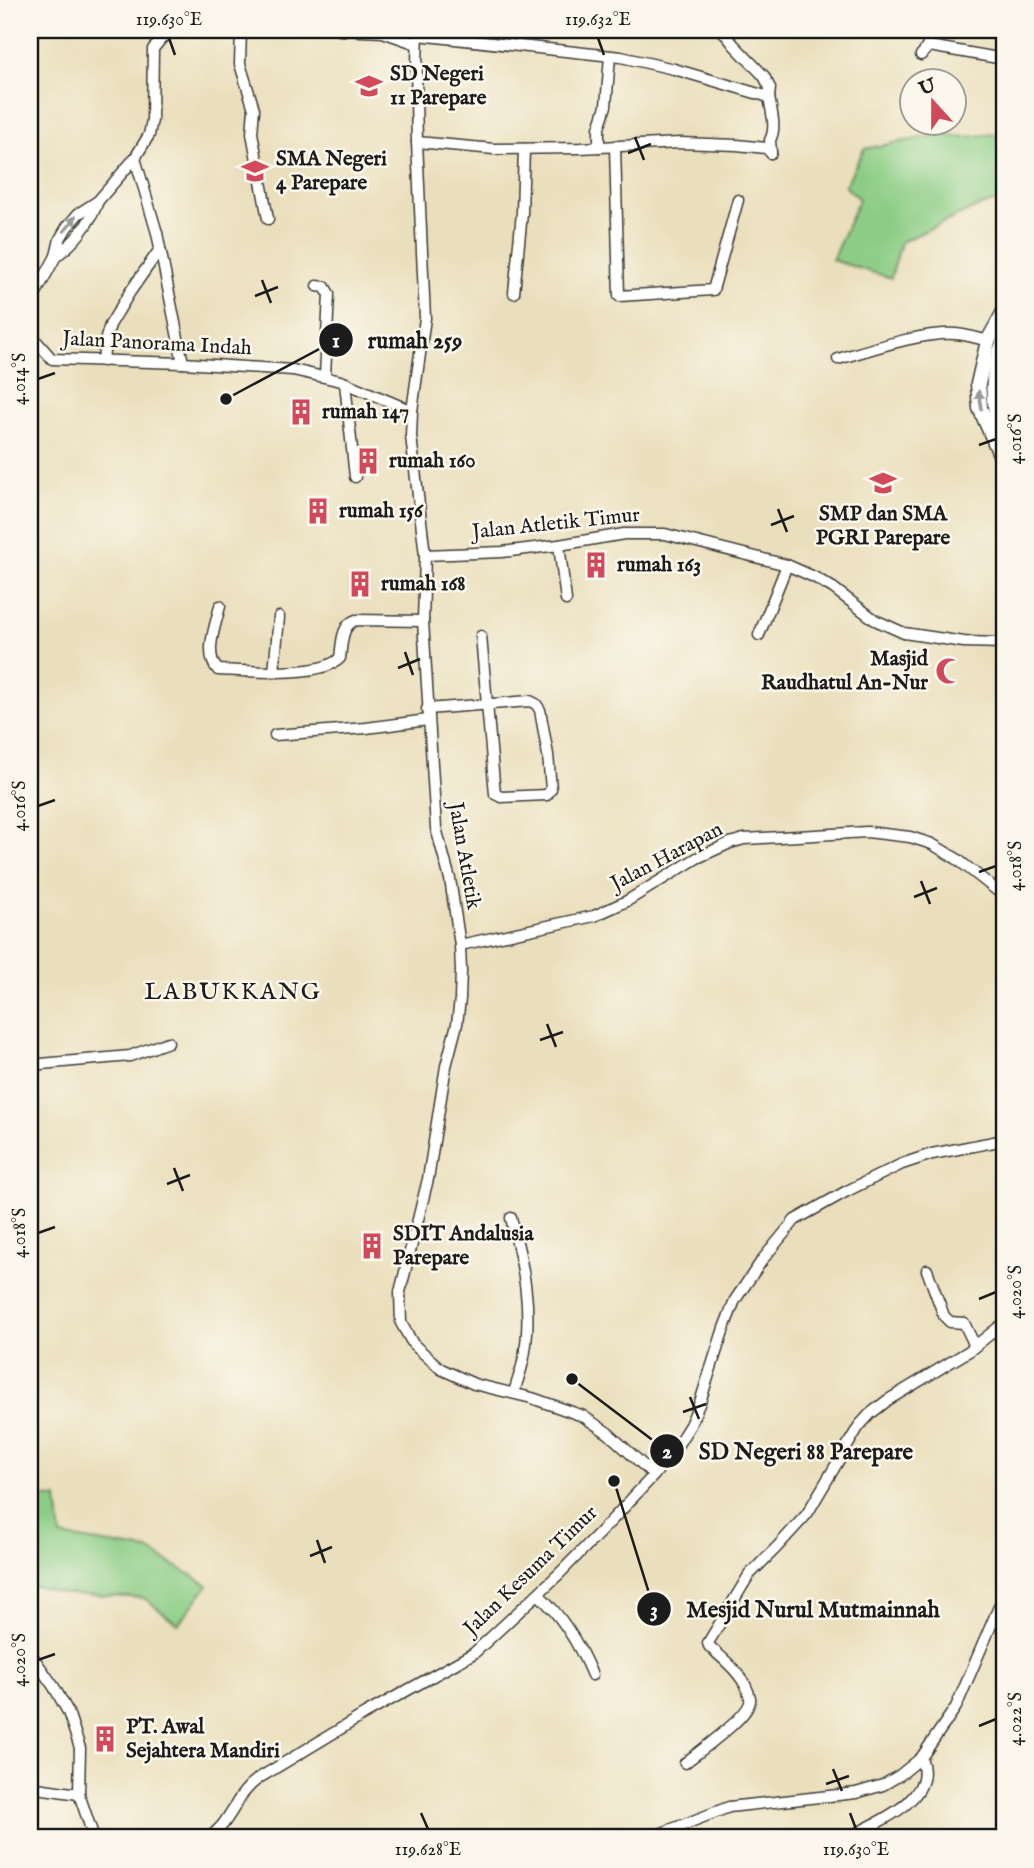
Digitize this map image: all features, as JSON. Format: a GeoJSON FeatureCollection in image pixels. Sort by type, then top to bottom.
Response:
{"type":"FeatureCollection","features":[{"type":"Feature","properties":{"kind":"main road"},"geometry":{"type":"LineString","coordinates":[[1004,312],[988,341],[978,384],[984,418],[1004,463]]}},
{"type":"Feature","properties":{"kind":"main road"},"geometry":{"type":"LineString","coordinates":[[1004,341],[993,376],[993,399],[1004,434]]}},
{"type":"Feature","properties":{"kind":"street"},"geometry":{"type":"LineString","coordinates":[[30,304],[56,256],[60,239],[67,227],[78,214],[98,201],[135,158],[149,135],[152,121],[153,49],[160,39],[174,30]]}},
{"type":"Feature","properties":{"kind":"street"},"geometry":{"type":"LineString","coordinates":[[241,30],[240,64],[254,109],[252,133],[268,219]]}},
{"type":"Feature","properties":{"kind":"street"},"geometry":{"type":"LineString","coordinates":[[340,30],[386,31],[610,56],[674,69],[769,97]]}},
{"type":"Feature","properties":{"kind":"street"},"geometry":{"type":"LineString","coordinates":[[417,142],[494,149],[701,143],[766,148],[771,153],[773,129],[770,88],[764,75],[722,30]]}},
{"type":"Feature","properties":{"kind":"street"},"geometry":{"type":"LineString","coordinates":[[927,30],[928,45],[921,55],[929,46],[1004,59]]}},
{"type":"Feature","properties":{"kind":"street","name":"Jalan Atletik"},"geometry":{"type":"LineString","coordinates":[[418,36],[417,142],[425,318],[411,436],[425,555],[423,621],[436,828],[450,879],[460,945],[460,999],[428,1179],[400,1292],[401,1322],[412,1344],[441,1369],[474,1384],[514,1393],[583,1416],[617,1441],[654,1475]]}},
{"type":"Feature","properties":{"kind":"street"},"geometry":{"type":"LineString","coordinates":[[599,147],[599,128],[606,106],[610,56]]}},
{"type":"Feature","properties":{"kind":"street"},"geometry":{"type":"LineString","coordinates":[[615,146],[619,296],[713,290],[738,200]]}},
{"type":"Feature","properties":{"kind":"street"},"geometry":{"type":"LineString","coordinates":[[514,293],[522,214],[524,149]]}},
{"type":"Feature","properties":{"kind":"street"},"geometry":{"type":"LineString","coordinates":[[135,158],[160,249],[183,363]]}},
{"type":"Feature","properties":{"kind":"street"},"geometry":{"type":"LineString","coordinates":[[103,361],[110,325],[160,249]]}},
{"type":"Feature","properties":{"kind":"street"},"geometry":{"type":"LineString","coordinates":[[317,286],[324,288],[329,294],[325,376]]}},
{"type":"Feature","properties":{"kind":"street"},"geometry":{"type":"LineString","coordinates":[[838,359],[930,335],[954,333],[988,341]]}},
{"type":"Feature","properties":{"kind":"street","name":"Jalan Panorama Indah"},"geometry":{"type":"LineString","coordinates":[[30,334],[52,359],[293,370],[325,376],[412,411]]}},
{"type":"Feature","properties":{"kind":"street"},"geometry":{"type":"LineString","coordinates":[[345,383],[355,477]]}},
{"type":"Feature","properties":{"kind":"street","name":"Jalan Atletik Timur"},"geometry":{"type":"LineString","coordinates":[[425,555],[502,552],[624,534],[665,534],[788,565],[833,589],[875,620],[904,633],[964,642],[1004,643]]}},
{"type":"Feature","properties":{"kind":"street"},"geometry":{"type":"LineString","coordinates":[[559,545],[566,600]]}},
{"type":"Feature","properties":{"kind":"street"},"geometry":{"type":"LineString","coordinates":[[759,635],[788,565]]}},
{"type":"Feature","properties":{"kind":"street"},"geometry":{"type":"LineString","coordinates":[[220,606],[210,652],[211,660],[218,670],[274,672],[332,665],[340,658],[345,627],[351,621],[423,621]]}},
{"type":"Feature","properties":{"kind":"street"},"geometry":{"type":"LineString","coordinates":[[274,672],[279,617]]}},
{"type":"Feature","properties":{"kind":"street"},"geometry":{"type":"LineString","coordinates":[[275,735],[366,728],[486,705],[530,701],[539,707],[548,755],[551,789],[547,795],[501,797],[495,794],[486,705],[481,636]]}},
{"type":"Feature","properties":{"kind":"street","name":"Jalan Harapan"},"geometry":{"type":"LineString","coordinates":[[460,945],[594,916],[627,901],[697,858],[744,839],[867,832],[910,837],[932,844],[957,859],[1004,896]]}},
{"type":"Feature","properties":{"kind":"street"},"geometry":{"type":"LineString","coordinates":[[30,1065],[130,1056],[168,1042]]}},
{"type":"Feature","properties":{"kind":"street","name":"Jalan Kesuma Timur"},"geometry":{"type":"LineString","coordinates":[[210,1838],[227,1820],[249,1785],[365,1714],[474,1653],[538,1594],[654,1475],[690,1425],[735,1300],[763,1259],[795,1220],[902,1164],[932,1154],[1004,1140]]}},
{"type":"Feature","properties":{"kind":"street"},"geometry":{"type":"LineString","coordinates":[[512,1218],[524,1266],[528,1326],[524,1358],[514,1393]]}},
{"type":"Feature","properties":{"kind":"street"},"geometry":{"type":"LineString","coordinates":[[927,1270],[944,1316],[950,1322],[964,1323],[975,1346]]}},
{"type":"Feature","properties":{"kind":"street"},"geometry":{"type":"LineString","coordinates":[[685,1763],[741,1718],[750,1704],[742,1679],[708,1643],[749,1575],[807,1514],[852,1437],[870,1414],[975,1346],[1004,1323]]}},
{"type":"Feature","properties":{"kind":"street"},"geometry":{"type":"LineString","coordinates":[[538,1594],[566,1625],[583,1653],[592,1675]]}},
{"type":"Feature","properties":{"kind":"street"},"geometry":{"type":"LineString","coordinates":[[649,1838],[729,1807],[869,1791],[901,1775],[921,1758],[956,1707],[1004,1595]]}},
{"type":"Feature","properties":{"kind":"street"},"geometry":{"type":"LineString","coordinates":[[30,1653],[68,1712],[80,1748],[79,1794],[94,1838]]}},
{"type":"Feature","properties":{"kind":"street"},"geometry":{"type":"LineString","coordinates":[[846,1838],[905,1805],[920,1790],[925,1778],[921,1758]]}},
{"type":"Feature","properties":{"kind":"street"},"geometry":{"type":"LineString","coordinates":[[30,1787],[79,1794]]}},
{"type":"Feature","properties":{"kind":"street"},"geometry":{"type":"LineString","coordinates":[[869,1826],[876,1838]]}},
{"type":"Feature","properties":{"kind":"green space"},"geometry":{"type":"Polygon","coordinates":[[[1004,133],[1004,199],[977,207],[901,242],[891,278],[832,260],[859,199],[845,186],[864,149],[932,136],[966,137],[1004,133]]]}},
{"type":"Feature","properties":{"kind":"green space"},"geometry":{"type":"Polygon","coordinates":[[[30,1497],[57,1498],[61,1536],[148,1550],[208,1585],[178,1624],[144,1598],[66,1594],[30,1585],[30,1497]]]}},
{"type":"Feature","properties":{"kind":"place","name":"SD Negeri 11 Parepare"},"geometry":{"type":"Point","coordinates":[369,86]}},
{"type":"Feature","properties":{"kind":"place","name":"SMA Negeri 4 Parepare"},"geometry":{"type":"Point","coordinates":[255,171]}},
{"type":"Feature","properties":{"kind":"place","name":"rumah 259"},"geometry":{"type":"Point","coordinates":[226,399]}},
{"type":"Feature","properties":{"kind":"place","name":"rumah 147"},"geometry":{"type":"Point","coordinates":[301,412]}},
{"type":"Feature","properties":{"kind":"place","name":"rumah 160"},"geometry":{"type":"Point","coordinates":[368,461]}},
{"type":"Feature","properties":{"kind":"place","name":"SMP dan SMA PGRI Parepare"},"geometry":{"type":"Point","coordinates":[883,483]}},
{"type":"Feature","properties":{"kind":"place","name":"rumah 156"},"geometry":{"type":"Point","coordinates":[318,511]}},
{"type":"Feature","properties":{"kind":"place","name":"rumah 163"},"geometry":{"type":"Point","coordinates":[596,565]}},
{"type":"Feature","properties":{"kind":"place","name":"rumah 168"},"geometry":{"type":"Point","coordinates":[360,584]}},
{"type":"Feature","properties":{"kind":"place","name":"Masjid Raudhatul An-Nur"},"geometry":{"type":"Point","coordinates":[949,671]}},
{"type":"Feature","properties":{"kind":"place","name":"SDIT Andalusia Parepare"},"geometry":{"type":"Point","coordinates":[372,1246]}},
{"type":"Feature","properties":{"kind":"place","name":"SD Negeri 88 Parepare"},"geometry":{"type":"Point","coordinates":[572,1379]}},
{"type":"Feature","properties":{"kind":"place","name":"Mesjid Nurul Mutmainnah"},"geometry":{"type":"Point","coordinates":[614,1481]}},
{"type":"Feature","properties":{"kind":"place","name":"PT. Awal Sejahtera Mandiri"},"geometry":{"type":"Point","coordinates":[105,1739]}},
{"type":"Feature","properties":{"kind":"district","name":"LABUKKANG"},"geometry":{"type":"Point","coordinates":[233,992]}}]}
